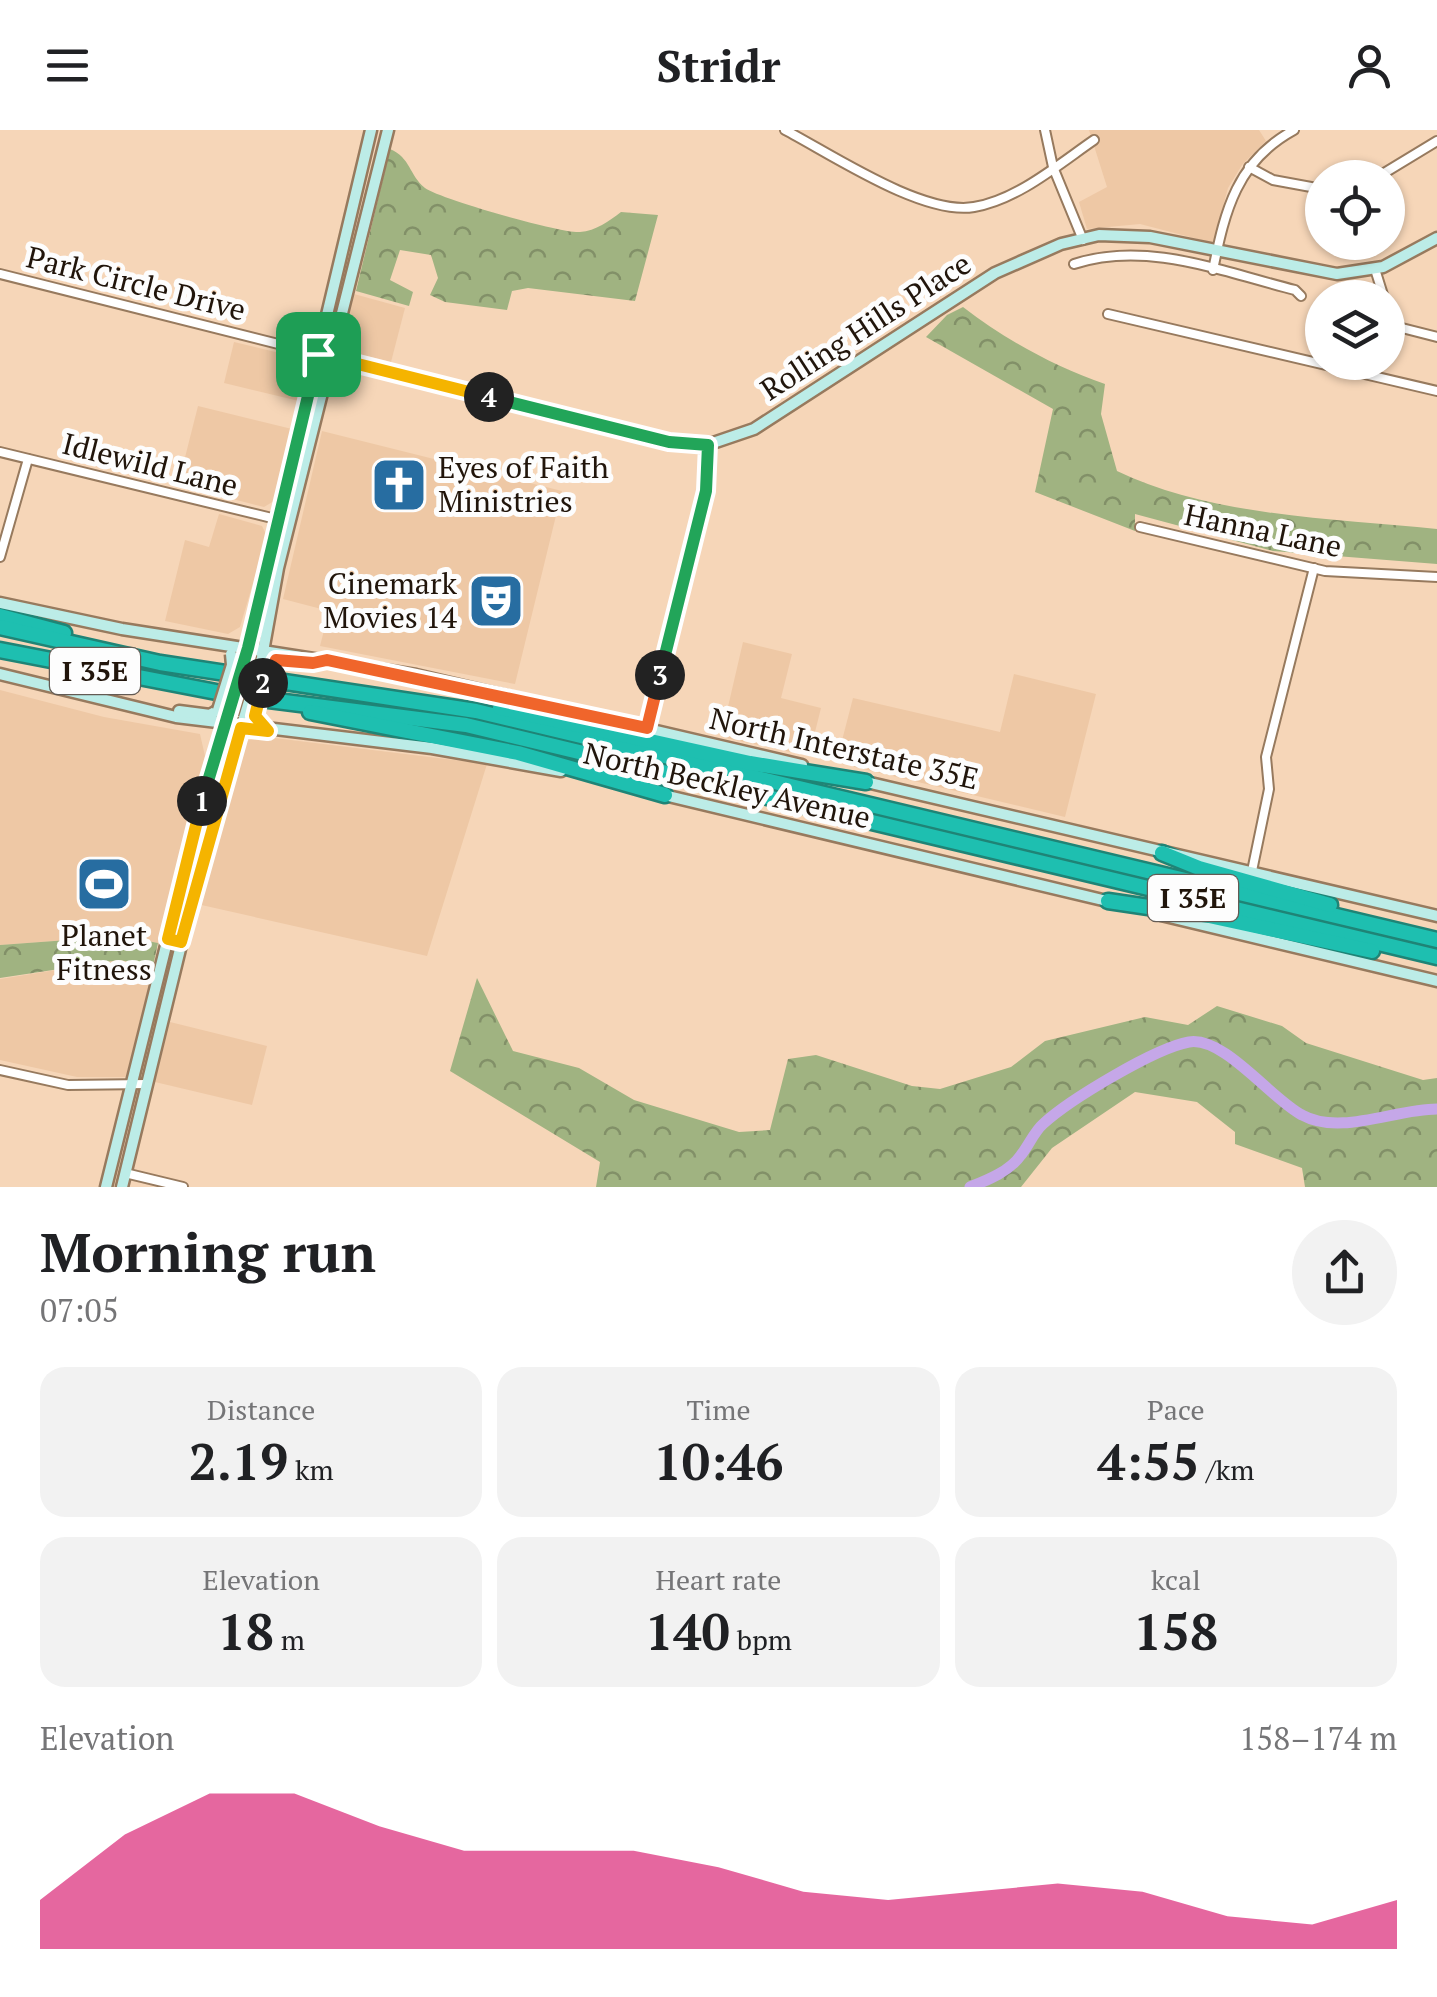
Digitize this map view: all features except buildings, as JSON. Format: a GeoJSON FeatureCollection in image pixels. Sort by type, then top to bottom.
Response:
{"type":"FeatureCollection","features":[{"type":"Feature","properties":{"kind":"highway"},"geometry":{"type":"LineString","coordinates":[[0,616],[160,662]]}},
{"type":"Feature","properties":{"kind":"highway","name":"I 35E"},"geometry":{"type":"LineString","coordinates":[[0,627],[160,662],[376,693],[530,724],[1437,936]]}},
{"type":"Feature","properties":{"kind":"highway","name":"I 35E"},"geometry":{"type":"LineString","coordinates":[[2,651],[184,687],[466,725],[1437,960]]}},
{"type":"Feature","properties":{"kind":"highway"},"geometry":{"type":"LineString","coordinates":[[184,687],[208,698],[294,709],[500,749],[664,796]]}},
{"type":"Feature","properties":{"kind":"highway"},"geometry":{"type":"LineString","coordinates":[[376,693],[411,694],[518,711],[750,764],[866,782]]}},
{"type":"Feature","properties":{"kind":"highway"},"geometry":{"type":"LineString","coordinates":[[1162,853],[1233,878],[1437,936]]}},
{"type":"Feature","properties":{"kind":"highway"},"geometry":{"type":"LineString","coordinates":[[1108,901],[1209,916],[1437,960]]}},
{"type":"Feature","properties":{"kind":"main road"},"geometry":{"type":"LineString","coordinates":[[106,1187],[224,717],[247,653],[371,130]]}},
{"type":"Feature","properties":{"kind":"main road"},"geometry":{"type":"LineString","coordinates":[[247,721],[290,522],[388,130]]}},
{"type":"Feature","properties":{"kind":"main road","name":"Rolling Hills Place"},"geometry":{"type":"LineString","coordinates":[[318,354],[669,442],[708,445],[754,430],[995,274],[1033,254],[1124,234],[1320,273],[1375,268],[1410,255],[1437,238]]}},
{"type":"Feature","properties":{"kind":"main road"},"geometry":{"type":"LineString","coordinates":[[647,728],[706,491],[708,445]]}},
{"type":"Feature","properties":{"kind":"main road","name":"North Interstate 35E"},"geometry":{"type":"LineString","coordinates":[[0,603],[120,629],[202,640],[247,653],[327,660],[647,728],[1437,916]]}},
{"type":"Feature","properties":{"kind":"main road"},"geometry":{"type":"LineString","coordinates":[[202,640],[231,654],[224,717]]}},
{"type":"Feature","properties":{"kind":"main road"},"geometry":{"type":"LineString","coordinates":[[122,1187],[197,879],[247,721],[268,668],[276,660],[327,660]]}},
{"type":"Feature","properties":{"kind":"main road"},"geometry":{"type":"LineString","coordinates":[[0,674],[139,710],[247,721]]}},
{"type":"Feature","properties":{"kind":"main road","name":"North Beckley Avenue"},"geometry":{"type":"LineString","coordinates":[[247,721],[268,731],[432,748],[664,796],[1437,981]]}},
{"type":"Feature","properties":{"kind":"main road"},"geometry":{"type":"LineString","coordinates":[[183,876],[197,879]]}},
{"type":"Feature","properties":{"kind":"main road"},"geometry":{"type":"LineString","coordinates":[[168,939],[181,942]]}},
{"type":"Feature","properties":{"kind":"main road"},"geometry":{"type":"LineString","coordinates":[[158,978],[172,981]]}},
{"type":"Feature","properties":{"kind":"main road"},"geometry":{"type":"LineString","coordinates":[[111,1170],[125,1173]]}},
{"type":"Feature","properties":{"kind":"street"},"geometry":{"type":"LineString","coordinates":[[784,130],[894,186],[959,208],[996,201],[1094,140]]}},
{"type":"Feature","properties":{"kind":"street"},"geometry":{"type":"LineString","coordinates":[[1045,130],[1054,168],[1083,240]]}},
{"type":"Feature","properties":{"kind":"street"},"geometry":{"type":"LineString","coordinates":[[1213,270],[1232,195],[1248,167],[1261,152],[1294,130]]}},
{"type":"Feature","properties":{"kind":"street"},"geometry":{"type":"LineString","coordinates":[[1405,160],[1437,141]]}},
{"type":"Feature","properties":{"kind":"street"},"geometry":{"type":"LineString","coordinates":[[1248,167],[1272,180],[1305,187]]}},
{"type":"Feature","properties":{"kind":"street"},"geometry":{"type":"LineString","coordinates":[[1074,264],[1127,253],[1295,290],[1301,296]]}},
{"type":"Feature","properties":{"kind":"street"},"geometry":{"type":"LineString","coordinates":[[1375,268],[1379,280]]}},
{"type":"Feature","properties":{"kind":"street","name":"Park Circle Drive"},"geometry":{"type":"LineString","coordinates":[[0,274],[318,354]]}},
{"type":"Feature","properties":{"kind":"street"},"geometry":{"type":"LineString","coordinates":[[1108,314],[1437,391]]}},
{"type":"Feature","properties":{"kind":"street"},"geometry":{"type":"LineString","coordinates":[[1405,329],[1437,337]]}},
{"type":"Feature","properties":{"kind":"street","name":"Idlewild Lane"},"geometry":{"type":"LineString","coordinates":[[0,452],[290,522]]}},
{"type":"Feature","properties":{"kind":"street"},"geometry":{"type":"LineString","coordinates":[[0,557],[28,459]]}},
{"type":"Feature","properties":{"kind":"street","name":"Hanna Lane"},"geometry":{"type":"LineString","coordinates":[[1140,527],[1314,568],[1437,577]]}},
{"type":"Feature","properties":{"kind":"street"},"geometry":{"type":"LineString","coordinates":[[1252,872],[1270,789],[1266,757],[1314,568]]}},
{"type":"Feature","properties":{"kind":"street"},"geometry":{"type":"LineString","coordinates":[[0,1070],[68,1085],[147,1084]]}},
{"type":"Feature","properties":{"kind":"street"},"geometry":{"type":"LineString","coordinates":[[125,1173],[184,1187]]}},
{"type":"Feature","properties":{"kind":"shaded area"},"geometry":{"type":"Polygon","coordinates":[[[1089,130],[1259,130],[1266,141],[1242,165],[1228,188],[1213,243],[1140,224],[1087,229],[1079,202],[1107,187],[1089,130]]]}},
{"type":"Feature","properties":{"kind":"shaded area"},"geometry":{"type":"Polygon","coordinates":[[[354,294],[405,308],[391,362],[340,349],[354,294]]]}},
{"type":"Feature","properties":{"kind":"shaded area"},"geometry":{"type":"Polygon","coordinates":[[[234,342],[300,358],[307,369],[299,401],[224,383],[234,342]]]}},
{"type":"Feature","properties":{"kind":"shaded area"},"geometry":{"type":"Polygon","coordinates":[[[198,406],[292,429],[274,501],[264,507],[178,485],[198,406]]]}},
{"type":"Feature","properties":{"kind":"shaded area"},"geometry":{"type":"Polygon","coordinates":[[[322,431],[562,491],[515,684],[320,646],[329,611],[283,599],[322,431]]]}},
{"type":"Feature","properties":{"kind":"shaded area"},"geometry":{"type":"Polygon","coordinates":[[[219,514],[262,526],[267,536],[240,627],[228,634],[165,621],[185,540],[209,547],[219,514]]]}},
{"type":"Feature","properties":{"kind":"shaded area"},"geometry":{"type":"Polygon","coordinates":[[[743,642],[792,654],[781,698],[821,708],[809,756],[721,737],[743,642]]]}},
{"type":"Feature","properties":{"kind":"shaded area"},"geometry":{"type":"Polygon","coordinates":[[[1014,674],[1096,694],[1065,817],[842,764],[844,754],[839,752],[853,698],[1000,732],[1014,674]]]}},
{"type":"Feature","properties":{"kind":"shaded area"},"geometry":{"type":"Polygon","coordinates":[[[0,690],[104,717],[200,734],[205,756],[158,943],[122,936],[0,945],[0,690]]]}},
{"type":"Feature","properties":{"kind":"shaded area"},"geometry":{"type":"Polygon","coordinates":[[[258,736],[487,764],[427,956],[197,904],[212,838],[247,741],[258,736]]]}},
{"type":"Feature","properties":{"kind":"shaded area"},"geometry":{"type":"Polygon","coordinates":[[[112,961],[154,964],[126,1077],[77,1077],[0,1060],[0,979],[112,961]]]}},
{"type":"Feature","properties":{"kind":"shaded area"},"geometry":{"type":"Polygon","coordinates":[[[170,1022],[267,1046],[252,1105],[155,1082],[170,1022]]]}},
{"type":"Feature","properties":{"kind":"green space"},"geometry":{"type":"Polygon","coordinates":[[[390,149],[402,157],[425,188],[527,222],[580,232],[597,228],[621,212],[658,215],[635,301],[528,288],[512,291],[507,310],[445,302],[430,295],[438,278],[431,255],[400,250],[390,280],[413,292],[409,306],[356,291],[390,149]]]}},
{"type":"Feature","properties":{"kind":"green space"},"geometry":{"type":"Polygon","coordinates":[[[963,307],[1031,351],[1105,384],[1101,414],[1117,471],[1192,498],[1232,506],[1437,529],[1437,564],[1273,551],[1135,514],[1135,531],[1035,492],[1053,409],[926,337],[947,315],[963,307]]]}},
{"type":"Feature","properties":{"kind":"green space"},"geometry":{"type":"Polygon","coordinates":[[[122,936],[158,943],[153,966],[119,960],[0,978],[0,945],[122,936]]]}},
{"type":"Feature","properties":{"kind":"green space"},"geometry":{"type":"Polygon","coordinates":[[[477,978],[513,1051],[579,1068],[634,1100],[739,1132],[770,1130],[788,1059],[816,1055],[912,1086],[940,1089],[1011,1067],[1045,1041],[1145,1017],[1188,1025],[1217,1006],[1282,1026],[1306,1043],[1423,1080],[1437,1078],[1437,1187],[1305,1187],[1302,1168],[1235,1144],[1235,1132],[1197,1102],[1135,1092],[1052,1148],[1021,1187],[596,1187],[600,1162],[450,1071],[477,978]]]}},
{"type":"Feature","properties":{"kind":"waterway"},"geometry":{"type":"LineString","coordinates":[[970,1187],[1011,1166],[1040,1127],[1072,1102],[1135,1064],[1189,1042],[1203,1043],[1232,1058],[1290,1107],[1317,1121],[1350,1122],[1437,1109]]}},
{"type":"Feature","properties":{"kind":"place","name":"Eyes of Faith Ministries"},"geometry":{"type":"Point","coordinates":[399,485]}},
{"type":"Feature","properties":{"kind":"place","name":"Cinemark Movies 14"},"geometry":{"type":"Point","coordinates":[496,601]}},
{"type":"Feature","properties":{"kind":"place","name":"Planet Fitness"},"geometry":{"type":"Point","coordinates":[104,884]}},
{"type":"Feature","properties":{"kind":"route"},"geometry":{"type":"LineString","coordinates":[[318,354],[669,442],[708,445],[710,472],[706,491],[647,728],[416,675],[327,660],[276,660],[268,668],[254,711],[256,721],[268,731],[241,728],[181,942],[168,939],[201,804],[248,648],[318,354]]}}]}
